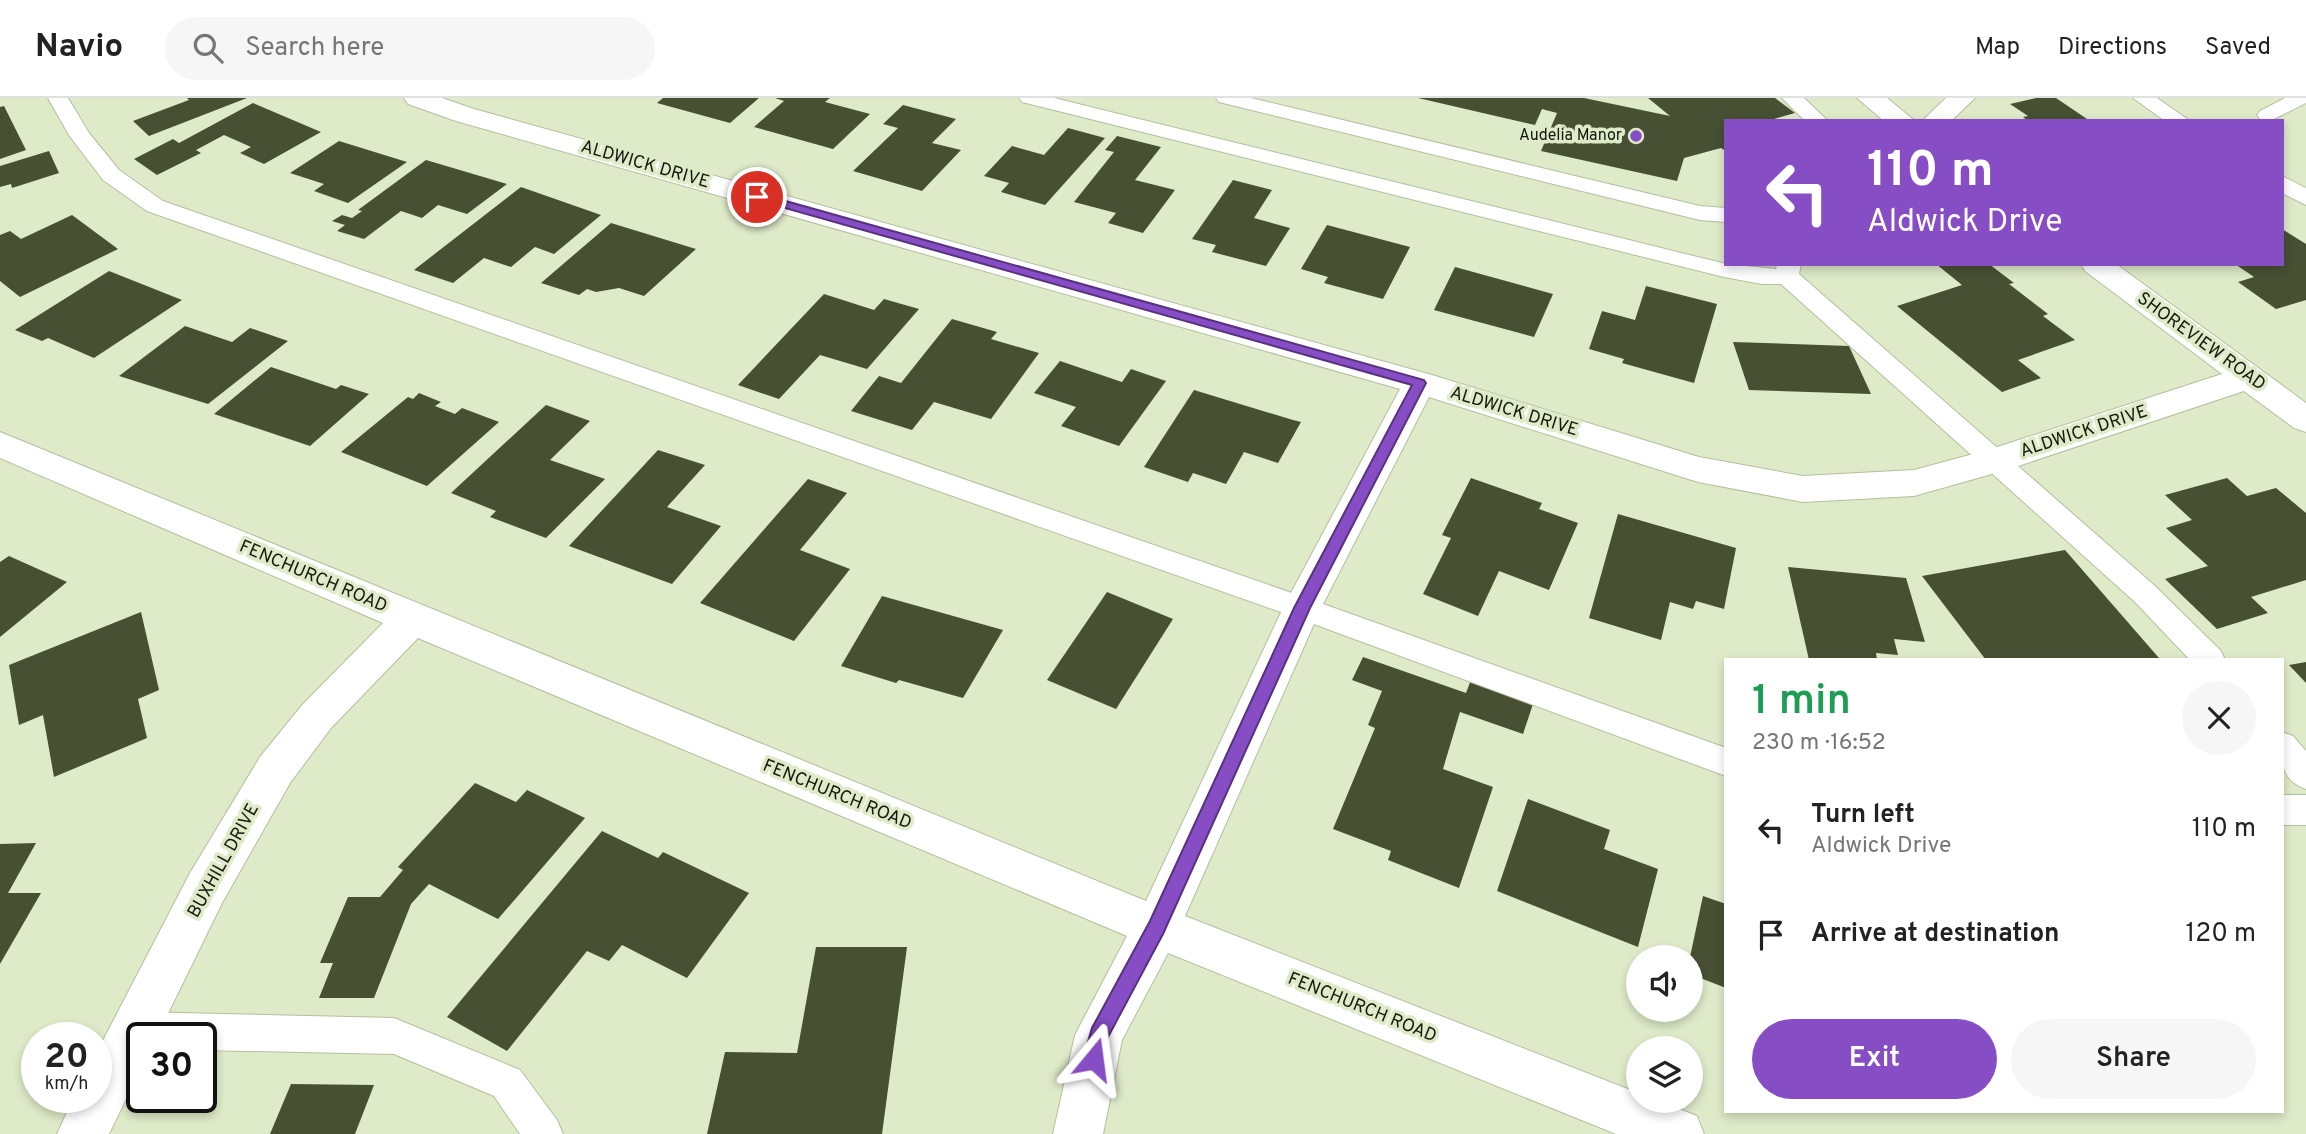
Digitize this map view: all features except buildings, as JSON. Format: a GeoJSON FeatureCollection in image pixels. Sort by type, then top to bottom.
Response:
{"type":"FeatureCollection","features":[{"type":"Feature","properties":{"kind":"street","name":"ALDWICK DRIVE"},"geometry":{"type":"LineString","coordinates":[[417,98],[465,115],[1420,383],[1698,469],[1803,489],[1914,483],[1994,461],[2250,377]]}},
{"type":"Feature","properties":{"kind":"street"},"geometry":{"type":"LineString","coordinates":[[1870,98],[1899,119]]}},
{"type":"Feature","properties":{"kind":"street"},"geometry":{"type":"LineString","coordinates":[[1938,119],[1962,98]]}},
{"type":"Feature","properties":{"kind":"street","name":"SHOREVIEW ROAD"},"geometry":{"type":"LineString","coordinates":[[2099,266],[2306,420]]}},
{"type":"Feature","properties":{"kind":"street"},"geometry":{"type":"LineString","coordinates":[[1078,1134],[1099,1035],[1157,927],[1302,608],[1420,383]]}},
{"type":"Feature","properties":{"kind":"street","name":"FENCHURCH ROAD"},"geometry":{"type":"LineString","coordinates":[[0,444],[412,620],[1157,927],[1609,1121],[1678,1134]]}},
{"type":"Feature","properties":{"kind":"street","name":"BUXHILL DRIVE"},"geometry":{"type":"LineString","coordinates":[[139,1022],[206,888],[275,770],[317,716],[412,620]]}},
{"type":"Feature","properties":{"kind":"street","name":"BUXHILL DRIVE"},"geometry":{"type":"LineString","coordinates":[[82,1134],[126,1048]]}},
{"type":"Feature","properties":{"kind":"lane"},"geometry":{"type":"LineString","coordinates":[[58,98],[80,135],[111,175],[155,206],[1302,608],[1724,761]]}},
{"type":"Feature","properties":{"kind":"lane"},"geometry":{"type":"LineString","coordinates":[[1029,98],[1724,270],[1762,277],[1788,270],[1994,461],[2145,594],[2208,658]]}},
{"type":"Feature","properties":{"kind":"lane"},"geometry":{"type":"LineString","coordinates":[[1226,98],[1700,213],[1724,215]]}},
{"type":"Feature","properties":{"kind":"lane"},"geometry":{"type":"LineString","coordinates":[[1792,98],[1816,119]]}},
{"type":"Feature","properties":{"kind":"lane"},"geometry":{"type":"LineString","coordinates":[[2143,98],[2177,119]]}},
{"type":"Feature","properties":{"kind":"lane"},"geometry":{"type":"LineString","coordinates":[[2267,115],[2301,98]]}},
{"type":"Feature","properties":{"kind":"lane"},"geometry":{"type":"LineString","coordinates":[[2284,184],[2306,198]]}},
{"type":"Feature","properties":{"kind":"lane"},"geometry":{"type":"LineString","coordinates":[[2284,748],[2306,775]]}},
{"type":"Feature","properties":{"kind":"lane"},"geometry":{"type":"LineString","coordinates":[[2284,810],[2306,810]]}},
{"type":"Feature","properties":{"kind":"lane"},"geometry":{"type":"LineString","coordinates":[[217,1032],[394,1035],[507,1083],[543,1134]]}},
{"type":"Feature","properties":{"kind":"place","name":"Audelia Manor"},"geometry":{"type":"Point","coordinates":[1636,136]}},
{"type":"Feature","properties":{"kind":"route"},"geometry":{"type":"LineString","coordinates":[[757,197],[1420,383],[1302,608],[1157,927],[1099,1035],[1094,1059]]}}]}
